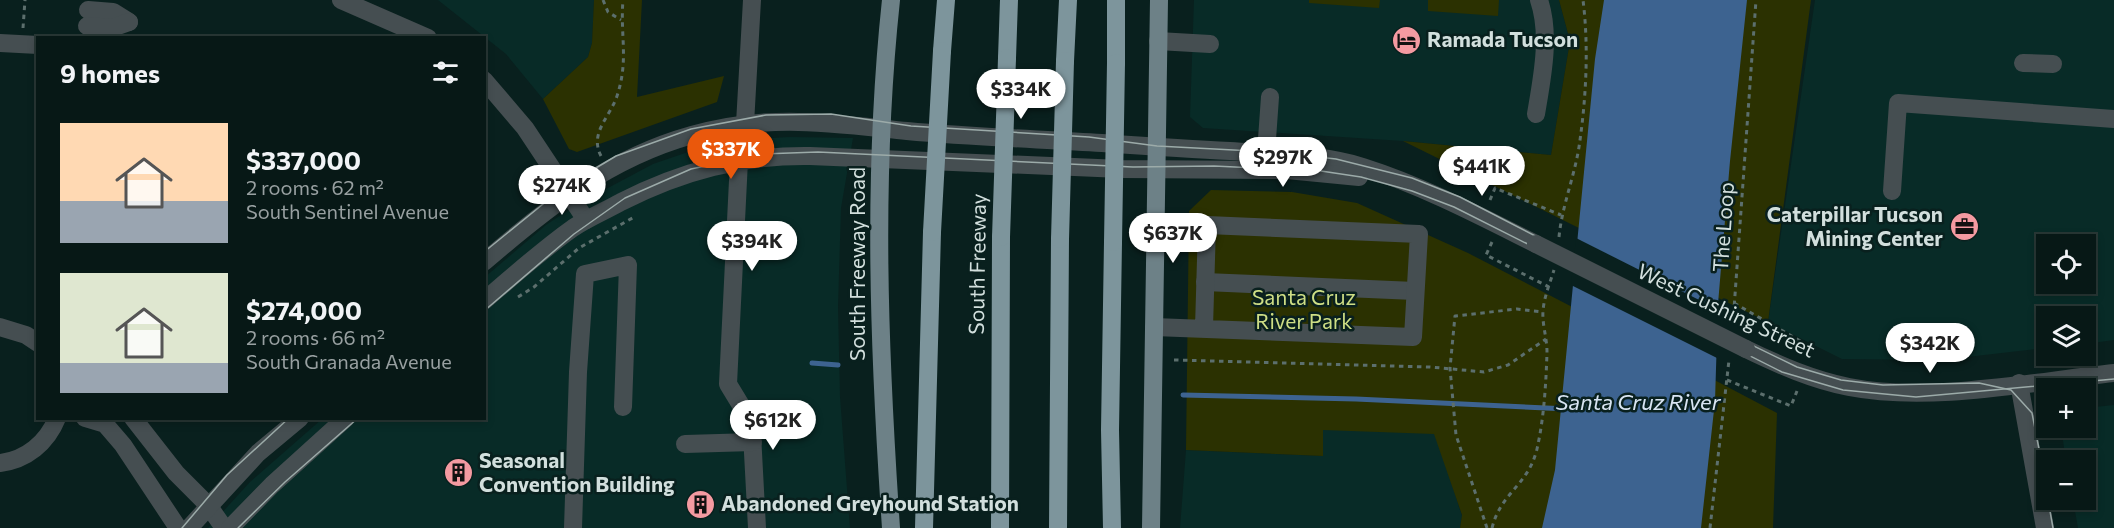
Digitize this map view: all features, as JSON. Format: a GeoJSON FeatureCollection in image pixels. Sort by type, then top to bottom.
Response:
{"type":"FeatureCollection","features":[{"type":"Feature","properties":{"kind":"highway"},"geometry":{"type":"LineString","coordinates":[[924,528],[932,232],[946,0]]}},
{"type":"Feature","properties":{"kind":"highway","name":"South Freeway"},"geometry":{"type":"LineString","coordinates":[[1000,528],[1001,237],[1009,0]]}},
{"type":"Feature","properties":{"kind":"highway"},"geometry":{"type":"LineString","coordinates":[[1058,528],[1060,239],[1068,0]]}},
{"type":"Feature","properties":{"kind":"highway"},"geometry":{"type":"LineString","coordinates":[[1112,528],[1110,420],[1116,0]]}},
{"type":"Feature","properties":{"kind":"main road","name":"South Freeway Road"},"geometry":{"type":"LineString","coordinates":[[891,0],[881,127],[879,330],[891,528]]}},
{"type":"Feature","properties":{"kind":"main road"},"geometry":{"type":"LineString","coordinates":[[1150,528],[1159,0]]}},
{"type":"Feature","properties":{"kind":"street"},"geometry":{"type":"LineString","coordinates":[[341,0],[423,36]]}},
{"type":"Feature","properties":{"kind":"street"},"geometry":{"type":"LineString","coordinates":[[745,124],[752,0]]}},
{"type":"Feature","properties":{"kind":"street"},"geometry":{"type":"LineString","coordinates":[[1536,114],[1542,79],[1545,18],[1539,0]]}},
{"type":"Feature","properties":{"kind":"street"},"geometry":{"type":"LineString","coordinates":[[89,19],[112,28],[129,22]]}},
{"type":"Feature","properties":{"kind":"street"},"geometry":{"type":"LineString","coordinates":[[1158,41],[1210,44]]}},
{"type":"Feature","properties":{"kind":"street"},"geometry":{"type":"LineString","coordinates":[[0,43],[30,44]]}},
{"type":"Feature","properties":{"kind":"street"},"geometry":{"type":"LineString","coordinates":[[2023,63],[2053,64]]}},
{"type":"Feature","properties":{"kind":"street"},"geometry":{"type":"LineString","coordinates":[[486,82],[516,116],[586,220]]}},
{"type":"Feature","properties":{"kind":"street"},"geometry":{"type":"LineString","coordinates":[[1266,153],[1270,98]]}},
{"type":"Feature","properties":{"kind":"street"},"geometry":{"type":"LineString","coordinates":[[1892,191],[1898,103],[2114,119]]}},
{"type":"Feature","properties":{"kind":"street","name":"West Cushing Street"},"geometry":{"type":"LineString","coordinates":[[486,259],[568,192],[608,168],[682,138],[745,124],[808,120],[1266,153],[1314,158],[1362,167],[1411,185],[1536,244],[1783,367],[1849,387],[1884,391],[1951,392],[2114,373]]}},
{"type":"Feature","properties":{"kind":"street","name":"West Cushing Street"},"geometry":{"type":"LineString","coordinates":[[486,299],[557,240],[586,220],[692,171],[739,160],[786,155],[1157,169],[1320,172],[1411,185]]}},
{"type":"Feature","properties":{"kind":"street"},"geometry":{"type":"LineString","coordinates":[[739,160],[728,384],[745,412],[753,442],[757,528]]}},
{"type":"Feature","properties":{"kind":"street"},"geometry":{"type":"LineString","coordinates":[[1154,327],[1413,337],[1419,234],[1207,225],[1204,328]]}},
{"type":"Feature","properties":{"kind":"street"},"geometry":{"type":"LineString","coordinates":[[573,528],[578,372],[585,274],[628,265],[623,407]]}},
{"type":"Feature","properties":{"kind":"street"},"geometry":{"type":"LineString","coordinates":[[1205,282],[1415,291]]}},
{"type":"Feature","properties":{"kind":"street"},"geometry":{"type":"LineString","coordinates":[[0,327],[26,335],[36,342]]}},
{"type":"Feature","properties":{"kind":"street"},"geometry":{"type":"LineString","coordinates":[[2019,383],[2045,528]]}},
{"type":"Feature","properties":{"kind":"street"},"geometry":{"type":"LineString","coordinates":[[0,463],[17,459],[38,446],[56,420]]}},
{"type":"Feature","properties":{"kind":"street"},"geometry":{"type":"LineString","coordinates":[[92,420],[105,424],[123,445],[178,528]]}},
{"type":"Feature","properties":{"kind":"street"},"geometry":{"type":"LineString","coordinates":[[136,420],[176,473],[208,505],[224,528]]}},
{"type":"Feature","properties":{"kind":"street"},"geometry":{"type":"LineString","coordinates":[[189,528],[258,453],[298,420]]}},
{"type":"Feature","properties":{"kind":"street"},"geometry":{"type":"LineString","coordinates":[[230,528],[257,499],[344,420]]}},
{"type":"Feature","properties":{"kind":"street"},"geometry":{"type":"LineString","coordinates":[[685,444],[753,442]]}},
{"type":"Feature","properties":{"kind":"path"},"geometry":{"type":"LineString","coordinates":[[25,0],[30,44]]}},
{"type":"Feature","properties":{"kind":"path"},"geometry":{"type":"LineString","coordinates":[[603,0],[608,12],[621,20]]}},
{"type":"Feature","properties":{"kind":"path"},"geometry":{"type":"LineString","coordinates":[[608,168],[598,149],[597,136],[615,102],[624,72],[625,50],[621,20],[623,0]]}},
{"type":"Feature","properties":{"kind":"path"},"geometry":{"type":"LineString","coordinates":[[1558,245],[1561,215],[1578,149],[1583,113],[1586,38],[1583,0]]}},
{"type":"Feature","properties":{"kind":"path","name":"The Loop"},"geometry":{"type":"LineString","coordinates":[[1732,325],[1756,0]]}},
{"type":"Feature","properties":{"kind":"path"},"geometry":{"type":"LineString","coordinates":[[1490,200],[1495,189],[1561,215]]}},
{"type":"Feature","properties":{"kind":"path"},"geometry":{"type":"LineString","coordinates":[[626,200],[635,217]]}},
{"type":"Feature","properties":{"kind":"path"},"geometry":{"type":"LineString","coordinates":[[514,300],[534,287],[579,248],[644,211]]}},
{"type":"Feature","properties":{"kind":"path"},"geometry":{"type":"LineString","coordinates":[[1492,242],[1486,255],[1549,287]]}},
{"type":"Feature","properties":{"kind":"path"},"geometry":{"type":"LineString","coordinates":[[1492,528],[1506,497],[1530,474],[1537,448],[1545,385],[1546,339],[1543,312],[1556,266]]}},
{"type":"Feature","properties":{"kind":"path"},"geometry":{"type":"LineString","coordinates":[[1734,303],[1802,342],[1798,351]]}},
{"type":"Feature","properties":{"kind":"path"},"geometry":{"type":"LineString","coordinates":[[1487,528],[1456,435],[1450,387],[1455,316],[1518,309],[1543,312]]}},
{"type":"Feature","properties":{"kind":"path"},"geometry":{"type":"LineString","coordinates":[[1174,360],[1450,368],[1484,372],[1508,365],[1546,339]]}},
{"type":"Feature","properties":{"kind":"path"},"geometry":{"type":"LineString","coordinates":[[1710,528],[1729,358]]}},
{"type":"Feature","properties":{"kind":"path"},"geometry":{"type":"LineString","coordinates":[[1727,380],[1791,406],[1797,391]]}},
{"type":"Feature","properties":{"kind":"shaded area"},"geometry":{"type":"Polygon","coordinates":[[[438,0],[594,0],[592,43],[588,57],[543,99],[506,54],[438,0]]]}},
{"type":"Feature","properties":{"kind":"shaded area"},"geometry":{"type":"Polygon","coordinates":[[[1194,0],[1559,0],[1570,41],[1551,155],[1403,141],[1203,128],[1190,117],[1194,0]]]}},
{"type":"Feature","properties":{"kind":"shaded area"},"geometry":{"type":"Polygon","coordinates":[[[1815,0],[2114,0],[2114,340],[2096,342],[2096,306],[2036,306],[2036,349],[1941,360],[1842,359],[1768,322],[1815,0]]]}},
{"type":"Feature","properties":{"kind":"shaded area"},"geometry":{"type":"Polygon","coordinates":[[[790,137],[853,138],[841,208],[838,307],[840,397],[850,528],[208,528],[250,482],[321,420],[486,420],[486,276],[546,225],[576,205],[653,164],[694,150],[737,140],[790,137]]]}},
{"type":"Feature","properties":{"kind":"shaded area"},"geometry":{"type":"Polygon","coordinates":[[[2114,405],[2114,528],[2078,528],[2075,510],[2096,510],[2096,450],[2064,450],[2063,438],[2096,438],[2096,407],[2114,405]]]}},
{"type":"Feature","properties":{"kind":"shaded area"},"geometry":{"type":"Polygon","coordinates":[[[1323,424],[1436,433],[1462,516],[1460,528],[1180,528],[1186,450],[1323,456],[1323,424]]]}},
{"type":"Feature","properties":{"kind":"green space"},"geometry":{"type":"Polygon","coordinates":[[[594,0],[642,0],[637,97],[724,76],[717,102],[577,152],[569,149],[543,99],[588,57],[592,43],[594,0]]]}},
{"type":"Feature","properties":{"kind":"green space"},"geometry":{"type":"Polygon","coordinates":[[[1309,0],[1380,0],[1379,8],[1309,3],[1309,0]]]}},
{"type":"Feature","properties":{"kind":"green space"},"geometry":{"type":"Polygon","coordinates":[[[1428,0],[1499,0],[1498,16],[1428,11],[1428,0]]]}},
{"type":"Feature","properties":{"kind":"green space","name":"Santa Cruz River Park"},"geometry":{"type":"Polygon","coordinates":[[[1559,0],[1811,0],[1768,322],[1710,294],[1703,374],[1777,413],[1773,528],[1460,528],[1462,515],[1434,434],[1323,430],[1323,456],[1186,450],[1189,211],[1211,190],[1292,192],[1357,203],[1468,253],[1665,355],[1589,233],[1403,141],[1551,155],[1570,41],[1559,0]]]}},
{"type":"Feature","properties":{"kind":"water","name":"Santa Cruz River"},"geometry":{"type":"Polygon","coordinates":[[[1604,0],[1747,0],[1730,161],[1718,304],[1715,401],[1701,528],[1542,528],[1555,470],[1595,59],[1604,0]]]}},
{"type":"Feature","properties":{"kind":"pier"},"geometry":{"type":"Polygon","coordinates":[[[1576,238],[1721,311],[1719,359],[1571,285],[1576,238]]]}},
{"type":"Feature","properties":{"kind":"waterway"},"geometry":{"type":"LineString","coordinates":[[812,363],[838,365]]}},
{"type":"Feature","properties":{"kind":"waterway"},"geometry":{"type":"LineString","coordinates":[[1183,395],[1356,399],[1568,409]]}},
{"type":"Feature","properties":{"kind":"tram line"},"geometry":{"type":"LineString","coordinates":[[486,250],[564,187],[616,156],[691,129],[766,115],[831,114],[911,126],[1089,137],[1157,146],[1274,152],[1336,159],[1412,178],[1460,197],[1659,300],[1797,367],[1841,380],[1883,385],[1979,383],[2011,390],[2032,413],[2039,450]]}},
{"type":"Feature","properties":{"kind":"tram line"},"geometry":{"type":"LineString","coordinates":[[486,309],[574,234],[625,198],[691,169],[762,154],[818,152],[1133,167],[1214,166],[1321,171],[1361,177],[1412,191],[1454,207],[1782,372],[1843,390],[1916,397],[2114,379]]}},
{"type":"Feature","properties":{"kind":"tram line"},"geometry":{"type":"LineString","coordinates":[[182,528],[227,475],[287,420]]}},
{"type":"Feature","properties":{"kind":"tram line"},"geometry":{"type":"LineString","coordinates":[[238,528],[285,482],[356,420]]}},
{"type":"Feature","properties":{"kind":"tram line"},"geometry":{"type":"LineString","coordinates":[[2050,510],[2053,528]]}},
{"type":"Feature","properties":{"kind":"place","name":"Ramada Tucson"},"geometry":{"type":"Point","coordinates":[1406,40]}},
{"type":"Feature","properties":{"kind":"place","name":"Caterpillar Tucson Mining Center"},"geometry":{"type":"Point","coordinates":[1964,227]}},
{"type":"Feature","properties":{"kind":"place","name":"Seasonal Convention Building"},"geometry":{"type":"Point","coordinates":[458,473]}},
{"type":"Feature","properties":{"kind":"place","name":"Abandoned Greyhound Station"},"geometry":{"type":"Point","coordinates":[700,504]}}]}
